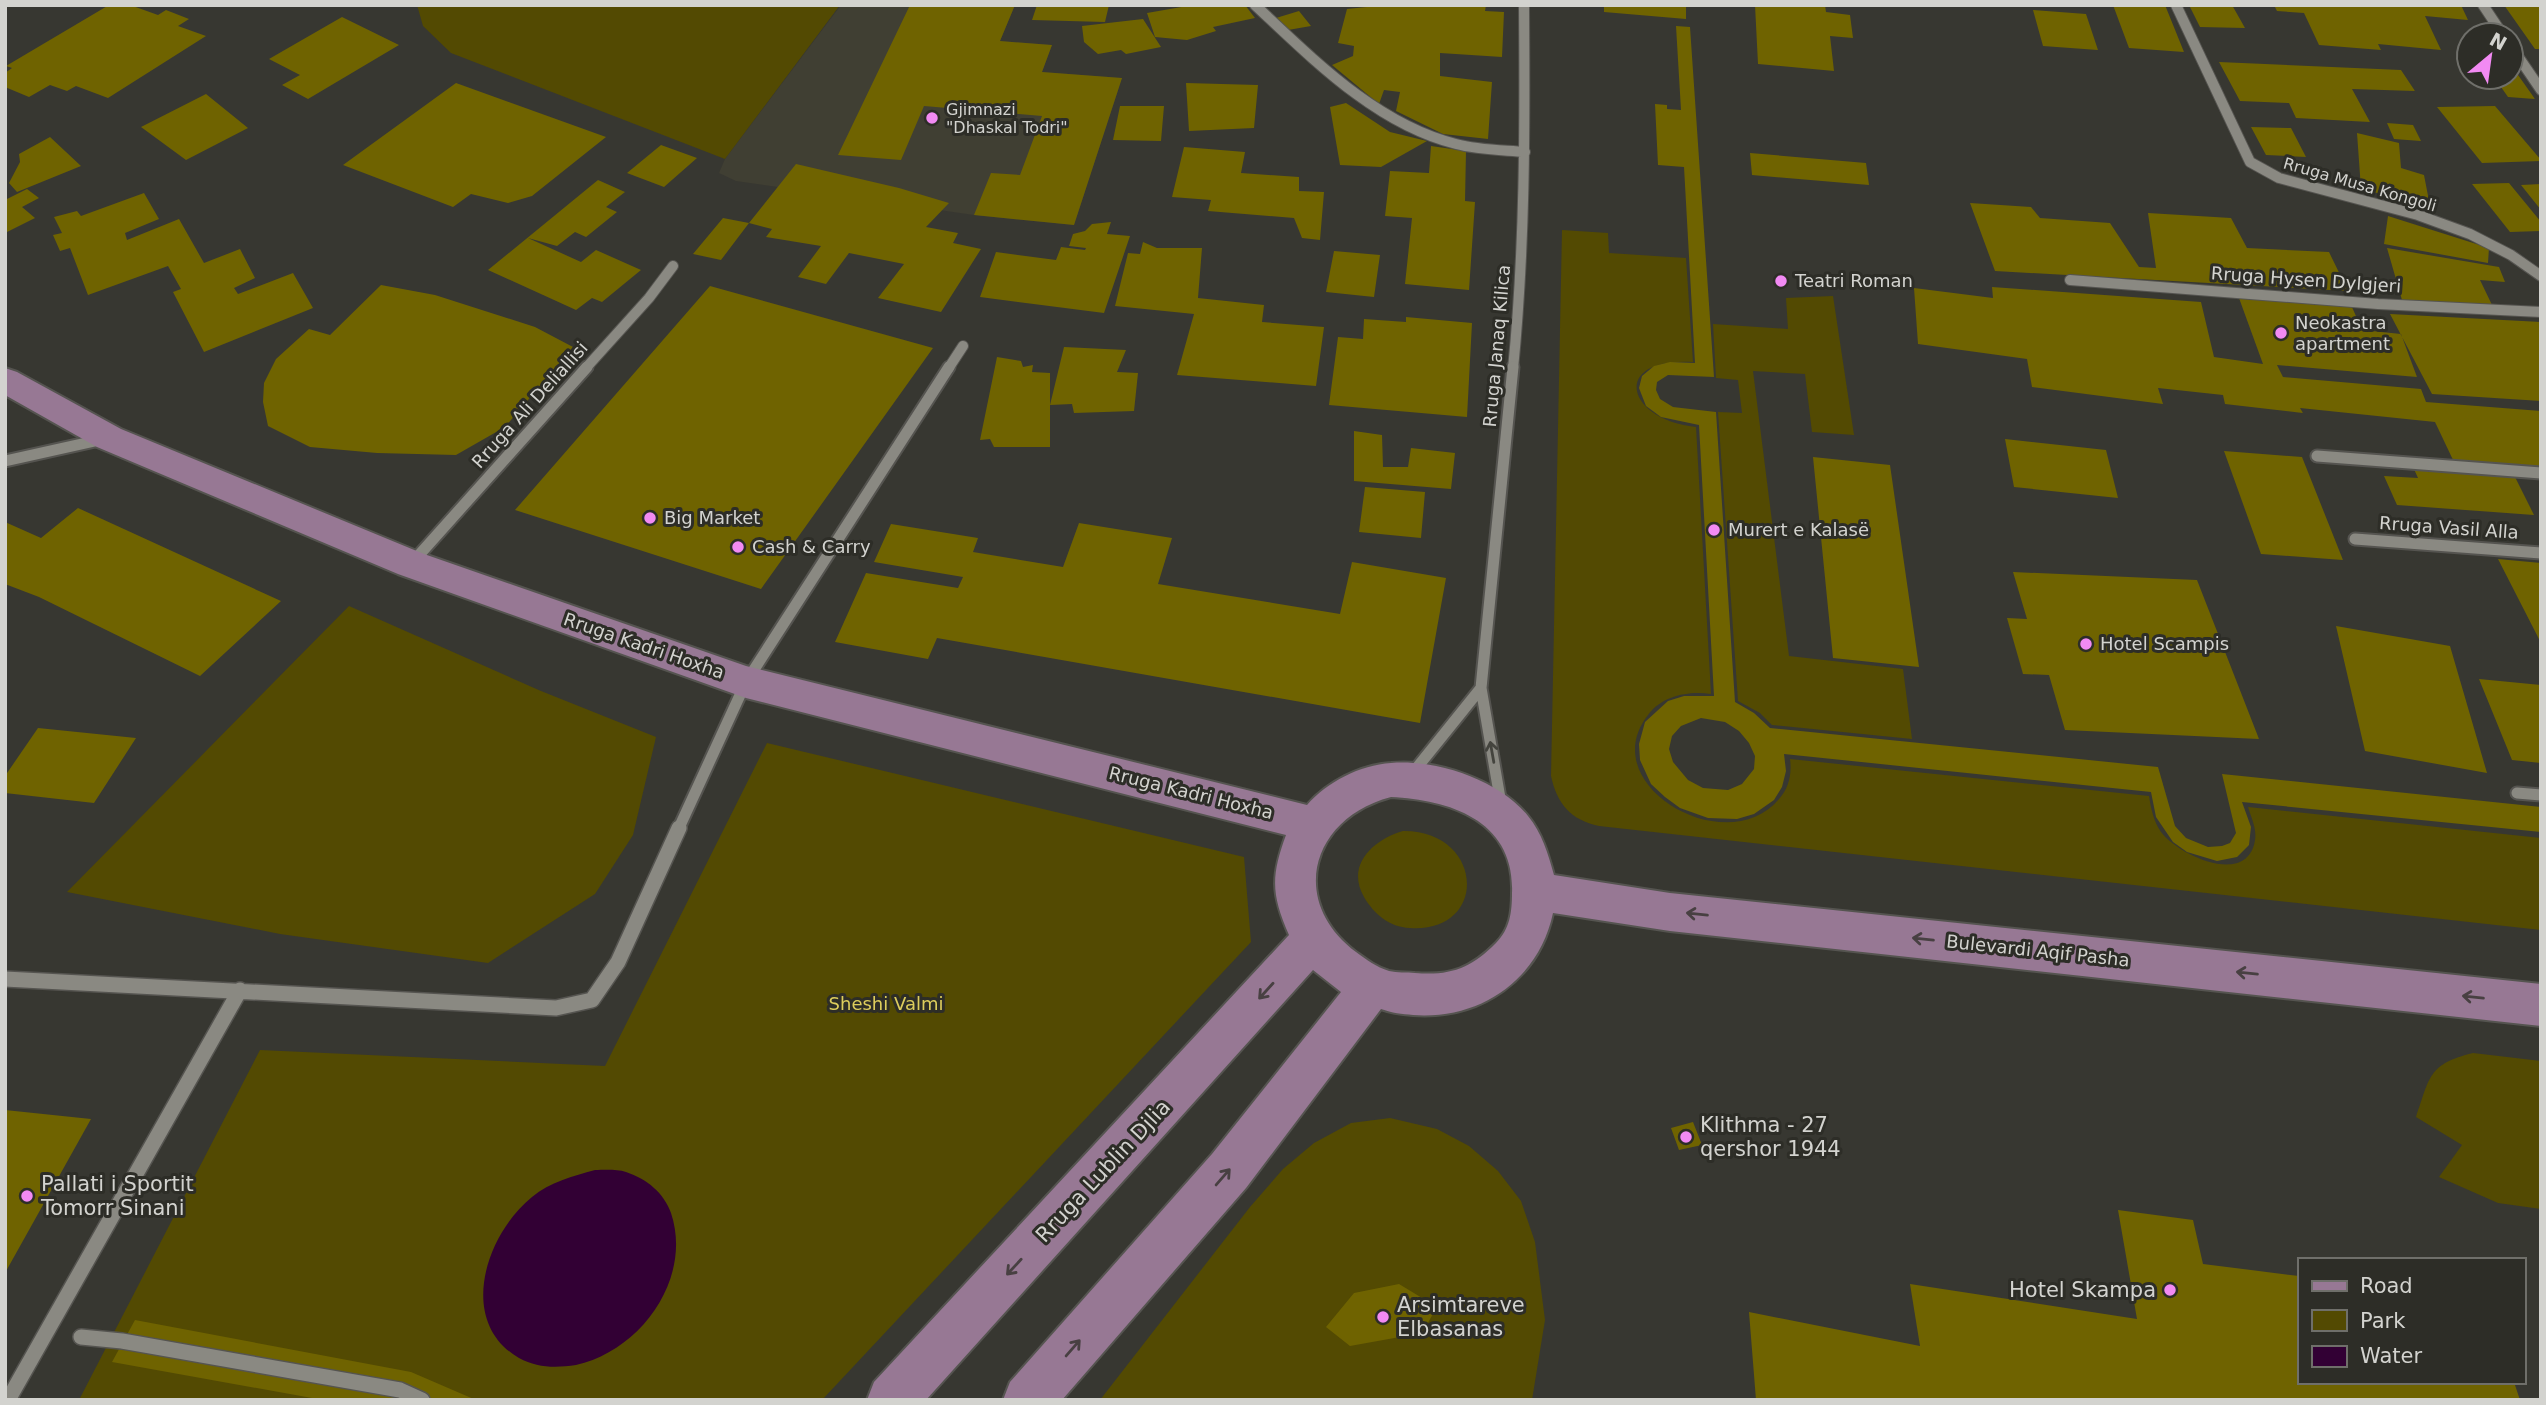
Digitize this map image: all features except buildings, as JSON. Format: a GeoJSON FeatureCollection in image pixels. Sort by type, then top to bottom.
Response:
{"type":"FeatureCollection","features":[{"type":"Feature","properties":{"kind":"main road","name":"Rruga Kadri Hoxha"},"geometry":{"type":"LineString","coordinates":[[5,380],[109,438],[411,564],[746,682],[1259,809],[1313,825]]}},
{"type":"Feature","properties":{"kind":"main road"},"geometry":{"type":"LineString","coordinates":[[1407,779],[1456,788],[1503,815],[1529,859],[1536,891],[1530,926],[1513,956],[1485,980],[1450,994],[1411,996],[1371,988],[1337,968],[1312,940],[1299,910],[1295,880],[1300,851],[1313,825],[1334,803],[1361,788],[1407,779]]}},
{"type":"Feature","properties":{"kind":"main road","name":"Bulevardi Aqif Pasha"},"geometry":{"type":"LineString","coordinates":[[1536,891],[1670,912],[2541,1004]]}},
{"type":"Feature","properties":{"kind":"main road","name":"Rruga Lublin Djlia"},"geometry":{"type":"LineString","coordinates":[[892,1400],[1312,940]]}},
{"type":"Feature","properties":{"kind":"main road"},"geometry":{"type":"LineString","coordinates":[[1028,1400],[1229,1171],[1371,988]]}},
{"type":"Feature","properties":{"kind":"street","name":"Rruga Janaq Kilica"},"geometry":{"type":"LineString","coordinates":[[1503,815],[1481,688],[1521,292],[1525,152],[1524,5]]}},
{"type":"Feature","properties":{"kind":"street","name":"Rruga Musa Kongoli"},"geometry":{"type":"LineString","coordinates":[[2175,5],[2250,162],[2279,178],[2418,215],[2470,234],[2511,255],[2541,276]]}},
{"type":"Feature","properties":{"kind":"street"},"geometry":{"type":"LineString","coordinates":[[2483,5],[2494,21]]}},
{"type":"Feature","properties":{"kind":"street"},"geometry":{"type":"LineString","coordinates":[[2525,67],[2541,90]]}},
{"type":"Feature","properties":{"kind":"street","name":"Rruga Ali Deliallisi"},"geometry":{"type":"LineString","coordinates":[[411,564],[649,298],[673,266]]}},
{"type":"Feature","properties":{"kind":"street","name":"Rruga Hysen Dylgjeri"},"geometry":{"type":"LineString","coordinates":[[2070,280],[2378,304],[2541,312]]}},
{"type":"Feature","properties":{"kind":"street"},"geometry":{"type":"LineString","coordinates":[[5,979],[556,1008],[592,1000],[618,962],[746,682],[963,346]]}},
{"type":"Feature","properties":{"kind":"street"},"geometry":{"type":"LineString","coordinates":[[5,461],[109,438]]}},
{"type":"Feature","properties":{"kind":"street"},"geometry":{"type":"LineString","coordinates":[[2317,456],[2541,473]]}},
{"type":"Feature","properties":{"kind":"street","name":"Rruga Vasil Alla"},"geometry":{"type":"LineString","coordinates":[[2355,539],[2541,553]]}},
{"type":"Feature","properties":{"kind":"street"},"geometry":{"type":"LineString","coordinates":[[1407,779],[1481,688]]}},
{"type":"Feature","properties":{"kind":"street"},"geometry":{"type":"LineString","coordinates":[[2517,793],[2541,795]]}},
{"type":"Feature","properties":{"kind":"street"},"geometry":{"type":"LineString","coordinates":[[8,1400],[240,990]]}},
{"type":"Feature","properties":{"kind":"street"},"geometry":{"type":"LineString","coordinates":[[81,1337],[122,1341],[400,1390],[422,1400]]}},
{"type":"Feature","properties":{"kind":"lane"},"geometry":{"type":"LineString","coordinates":[[1255,5],[1315,60],[1388,115],[1447,142],[1525,152]]}},
{"type":"Feature","properties":{"kind":"shaded area","name":"Gjimnazi \"Dhaskal Todri\""},"geometry":{"type":"Polygon","coordinates":[[[841,5],[1015,5],[1000,41],[1052,45],[1042,72],[1122,78],[1074,225],[974,215],[736,181],[719,173],[725,159],[841,5]]]}},
{"type":"Feature","properties":{"kind":"green space"},"geometry":{"type":"Polygon","coordinates":[[[417,5],[840,5],[725,159],[451,53],[423,26],[417,5]]]}},
{"type":"Feature","properties":{"kind":"green space"},"geometry":{"type":"Polygon","coordinates":[[[1562,230],[1608,233],[1609,253],[1686,258],[1693,362],[1667,363],[1649,369],[1639,378],[1637,390],[1642,402],[1654,413],[1672,422],[1696,427],[1711,694],[1685,694],[1661,703],[1648,715],[1636,741],[1638,767],[1652,789],[1673,807],[1700,819],[1729,822],[1756,816],[1779,799],[1785,790],[1790,775],[1790,759],[2149,796],[2156,824],[2161,832],[2182,850],[2212,863],[2240,862],[2250,854],[2255,836],[2248,807],[2541,838],[2541,930],[1599,826],[1573,815],[1561,803],[1551,776],[1562,230]]]}},
{"type":"Feature","properties":{"kind":"green space"},"geometry":{"type":"Polygon","coordinates":[[[1833,296],[1854,435],[1812,432],[1805,374],[1753,371],[1789,656],[1903,669],[1912,739],[1772,725],[1760,713],[1738,701],[1718,412],[1742,413],[1738,380],[1716,378],[1713,324],[1788,329],[1786,298],[1833,296]]]}},
{"type":"Feature","properties":{"kind":"green space"},"geometry":{"type":"Polygon","coordinates":[[[349,606],[541,691],[656,737],[633,835],[595,894],[488,963],[280,934],[67,892],[349,606]]]}},
{"type":"Feature","properties":{"kind":"green space","name":"Sheshi Valmi"},"geometry":{"type":"Polygon","coordinates":[[[767,743],[1244,857],[1251,942],[822,1400],[79,1400],[260,1050],[605,1066],[767,743]]]}},
{"type":"Feature","properties":{"kind":"green space"},"geometry":{"type":"Polygon","coordinates":[[[1403,831],[1430,835],[1450,846],[1462,863],[1467,881],[1464,899],[1454,915],[1436,925],[1410,928],[1389,922],[1372,909],[1359,885],[1358,874],[1366,855],[1382,840],[1403,831]]]}},
{"type":"Feature","properties":{"kind":"green space"},"geometry":{"type":"Polygon","coordinates":[[[2473,1053],[2541,1061],[2541,1209],[2498,1203],[2439,1177],[2462,1145],[2416,1117],[2433,1074],[2447,1062],[2473,1053]]]}},
{"type":"Feature","properties":{"kind":"green space"},"geometry":{"type":"Polygon","coordinates":[[[1390,1118],[1437,1129],[1469,1146],[1498,1171],[1521,1201],[1535,1242],[1545,1320],[1532,1400],[1100,1400],[1250,1207],[1283,1169],[1314,1143],[1351,1123],[1390,1118]]]}},
{"type":"Feature","properties":{"kind":"water"},"geometry":{"type":"Polygon","coordinates":[[[595,1170],[619,1170],[634,1175],[648,1183],[664,1199],[671,1213],[676,1238],[674,1263],[667,1286],[656,1308],[640,1328],[621,1345],[576,1365],[533,1364],[519,1358],[500,1342],[488,1323],[483,1301],[491,1255],[501,1233],[515,1213],[532,1197],[554,1183],[595,1170]]]}},
{"type":"Feature","properties":{"kind":"place","name":"Gjimnazi \"Dhaskal Todri\""},"geometry":{"type":"Point","coordinates":[932,118]}},
{"type":"Feature","properties":{"kind":"place","name":"Teatri Roman"},"geometry":{"type":"Point","coordinates":[1781,281]}},
{"type":"Feature","properties":{"kind":"place","name":"Neokastra apartment"},"geometry":{"type":"Point","coordinates":[2281,333]}},
{"type":"Feature","properties":{"kind":"place","name":"Big Market"},"geometry":{"type":"Point","coordinates":[650,518]}},
{"type":"Feature","properties":{"kind":"place","name":"Murert e Kalasë"},"geometry":{"type":"Point","coordinates":[1714,530]}},
{"type":"Feature","properties":{"kind":"place","name":"Cash & Carry"},"geometry":{"type":"Point","coordinates":[738,547]}},
{"type":"Feature","properties":{"kind":"place","name":"Hotel Scampis"},"geometry":{"type":"Point","coordinates":[2086,644]}},
{"type":"Feature","properties":{"kind":"place","name":"Klithma - 27 qershor 1944"},"geometry":{"type":"Point","coordinates":[1686,1137]}},
{"type":"Feature","properties":{"kind":"place","name":"Pallati i Sportit Tomorr Sinani"},"geometry":{"type":"Point","coordinates":[27,1196]}},
{"type":"Feature","properties":{"kind":"place","name":"Hotel Skampa"},"geometry":{"type":"Point","coordinates":[2170,1290]}},
{"type":"Feature","properties":{"kind":"place","name":"Arsimtareve Elbasanas"},"geometry":{"type":"Point","coordinates":[1383,1317]}}]}
